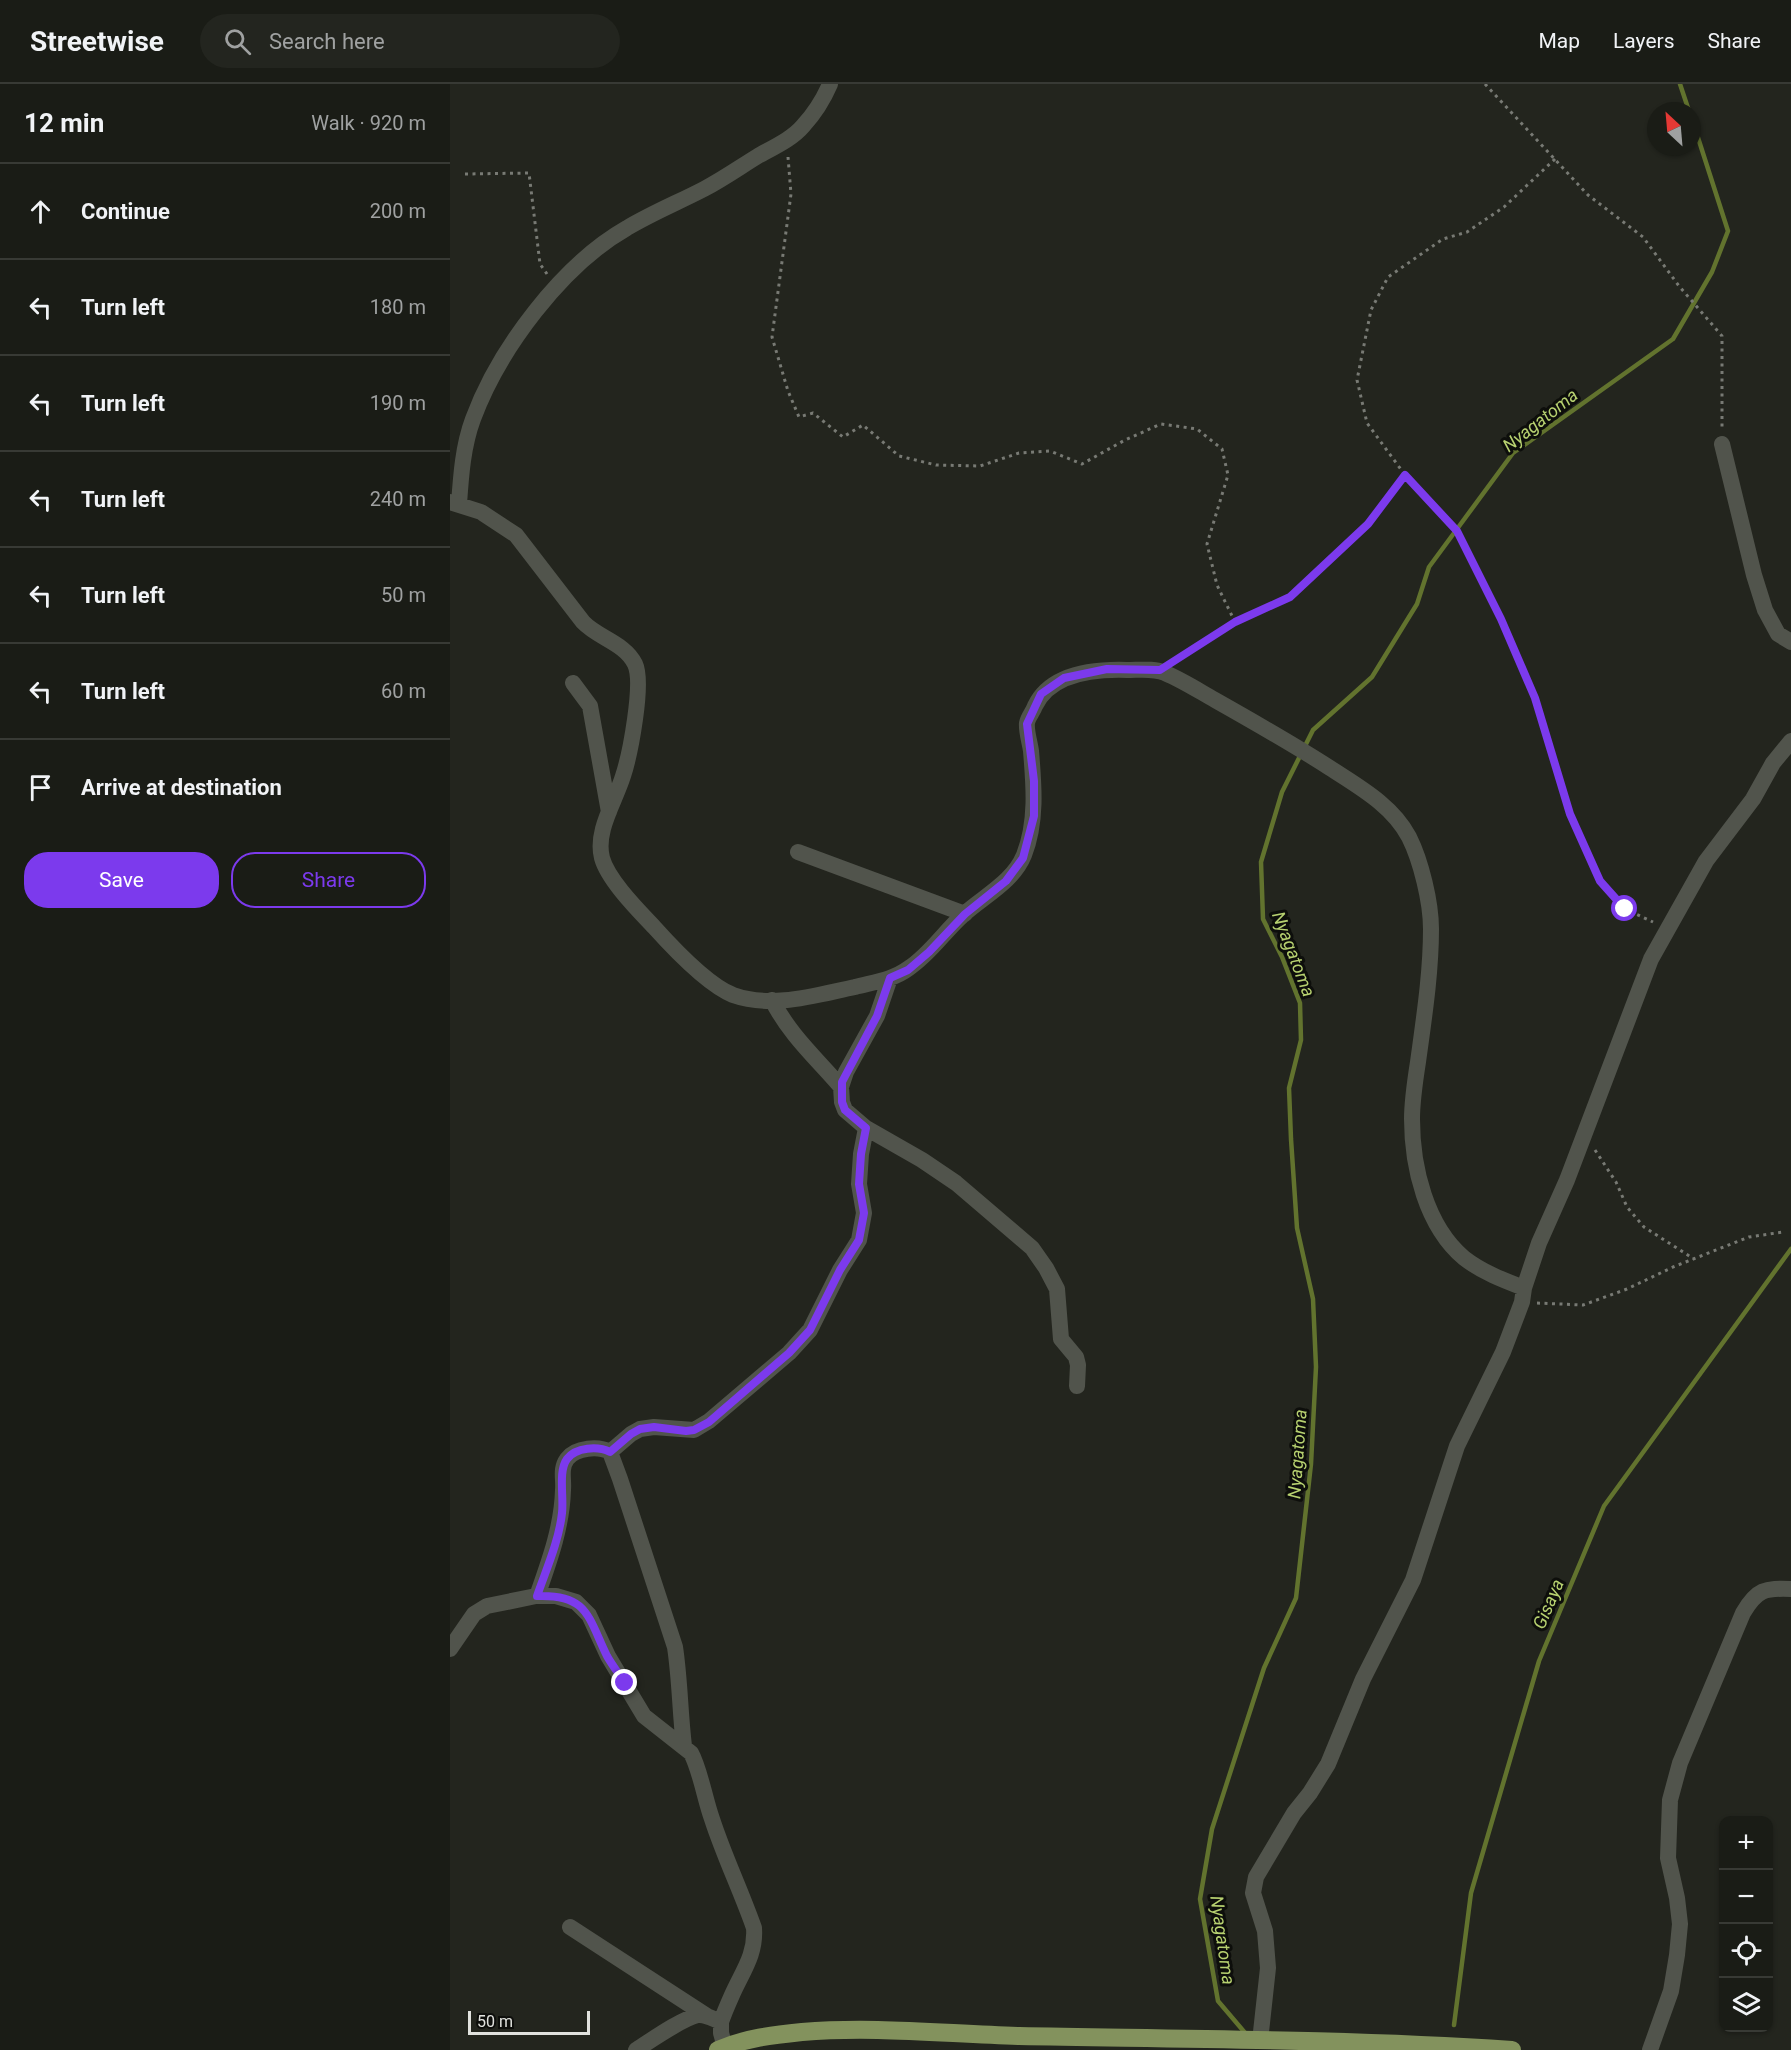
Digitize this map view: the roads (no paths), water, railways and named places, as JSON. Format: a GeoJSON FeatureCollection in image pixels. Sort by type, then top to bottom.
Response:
{"type":"FeatureCollection","features":[{"type":"Feature","properties":{"kind":"main road"},"geometry":{"type":"LineString","coordinates":[[721,2049],[762,2036],[829,2030],[880,2029],[1002,2035],[1385,2043],[1512,2050]]}},
{"type":"Feature","properties":{"kind":"street"},"geometry":{"type":"LineString","coordinates":[[830,84],[803,126],[786,140],[707,188],[619,233],[595,248],[575,266],[517,336],[497,366],[472,420],[455,503],[481,513],[516,535],[583,622],[592,631],[625,651],[637,667],[635,715],[628,756],[602,839],[601,855],[605,866],[618,885],[670,946],[729,993],[755,1000],[792,999],[890,978],[908,970],[929,952],[965,914],[1006,881],[1023,858],[1034,816],[1034,781],[1027,724],[1041,694],[1064,678],[1107,669],[1160,670],[1304,751],[1362,789],[1388,809],[1408,835],[1419,862],[1430,909],[1431,931],[1411,1115],[1419,1177],[1431,1213],[1450,1243],[1463,1257],[1523,1295]]}},
{"type":"Feature","properties":{"kind":"street"},"geometry":{"type":"LineString","coordinates":[[1722,444],[1754,575],[1765,609],[1778,634],[1791,642]]}},
{"type":"Feature","properties":{"kind":"street"},"geometry":{"type":"LineString","coordinates":[[573,683],[590,706],[609,812]]}},
{"type":"Feature","properties":{"kind":"street"},"geometry":{"type":"LineString","coordinates":[[1260,2041],[1268,1968],[1265,1931],[1253,1893],[1256,1877],[1294,1813],[1328,1764],[1363,1679],[1413,1580],[1457,1446],[1503,1352],[1539,1243],[1568,1180],[1651,958],[1706,861],[1753,799],[1773,763],[1791,741]]}},
{"type":"Feature","properties":{"kind":"street"},"geometry":{"type":"LineString","coordinates":[[798,852],[965,914]]}},
{"type":"Feature","properties":{"kind":"street"},"geometry":{"type":"LineString","coordinates":[[890,978],[877,1016],[846,1072],[841,1087],[845,1110],[866,1128],[922,1160],[956,1183],[1032,1248],[1057,1289],[1061,1340],[1076,1358],[1077,1386]]}},
{"type":"Feature","properties":{"kind":"street"},"geometry":{"type":"LineString","coordinates":[[772,1000],[782,1020],[792,1033],[841,1087]]}},
{"type":"Feature","properties":{"kind":"street"},"geometry":{"type":"LineString","coordinates":[[610,1452],[640,1429],[654,1427],[686,1431],[694,1430],[709,1422],[789,1353],[810,1330],[840,1270],[859,1240],[864,1213],[859,1184],[866,1128]]}},
{"type":"Feature","properties":{"kind":"street"},"geometry":{"type":"LineString","coordinates":[[537,1596],[562,1514],[562,1468],[573,1453],[583,1449],[605,1449],[610,1452],[675,1647],[684,1746]]}},
{"type":"Feature","properties":{"kind":"street"},"geometry":{"type":"LineString","coordinates":[[1650,2050],[1671,1990],[1677,1955],[1680,1924],[1668,1858],[1668,1829],[1670,1800],[1680,1763],[1750,1601],[1762,1590],[1791,1589]]}},
{"type":"Feature","properties":{"kind":"street"},"geometry":{"type":"LineString","coordinates":[[450,1649],[480,1609],[501,1602],[537,1596],[556,1596],[576,1602],[589,1615],[608,1656],[644,1716],[684,1746],[695,1760],[712,1819],[754,1928],[754,1949],[751,1958],[732,1994],[714,2019]]}},
{"type":"Feature","properties":{"kind":"street"},"geometry":{"type":"LineString","coordinates":[[570,1927],[714,2019],[721,2033],[721,2049]]}},
{"type":"Feature","properties":{"kind":"street"},"geometry":{"type":"LineString","coordinates":[[636,2050],[698,2015],[714,2019]]}},
{"type":"Feature","properties":{"kind":"waterway","name":"Nyagatoma"},"geometry":{"type":"LineString","coordinates":[[1680,84],[1686,102]]}},
{"type":"Feature","properties":{"kind":"waterway","name":"Nyagatoma"},"geometry":{"type":"LineString","coordinates":[[1246,2034],[1218,2001],[1200,1899],[1212,1829],[1264,1668],[1296,1598],[1311,1464],[1316,1367],[1313,1299],[1297,1228],[1291,1139],[1289,1088],[1301,1040],[1300,1003],[1282,957],[1263,919],[1261,862],[1282,792],[1313,730],[1372,677],[1417,604],[1429,567],[1513,453],[1673,339],[1712,272],[1728,231],[1701,147]]}},
{"type":"Feature","properties":{"kind":"waterway","name":"Gisaya"},"geometry":{"type":"LineString","coordinates":[[1454,2025],[1471,1893],[1539,1661],[1604,1506],[1791,1249]]}}]}
